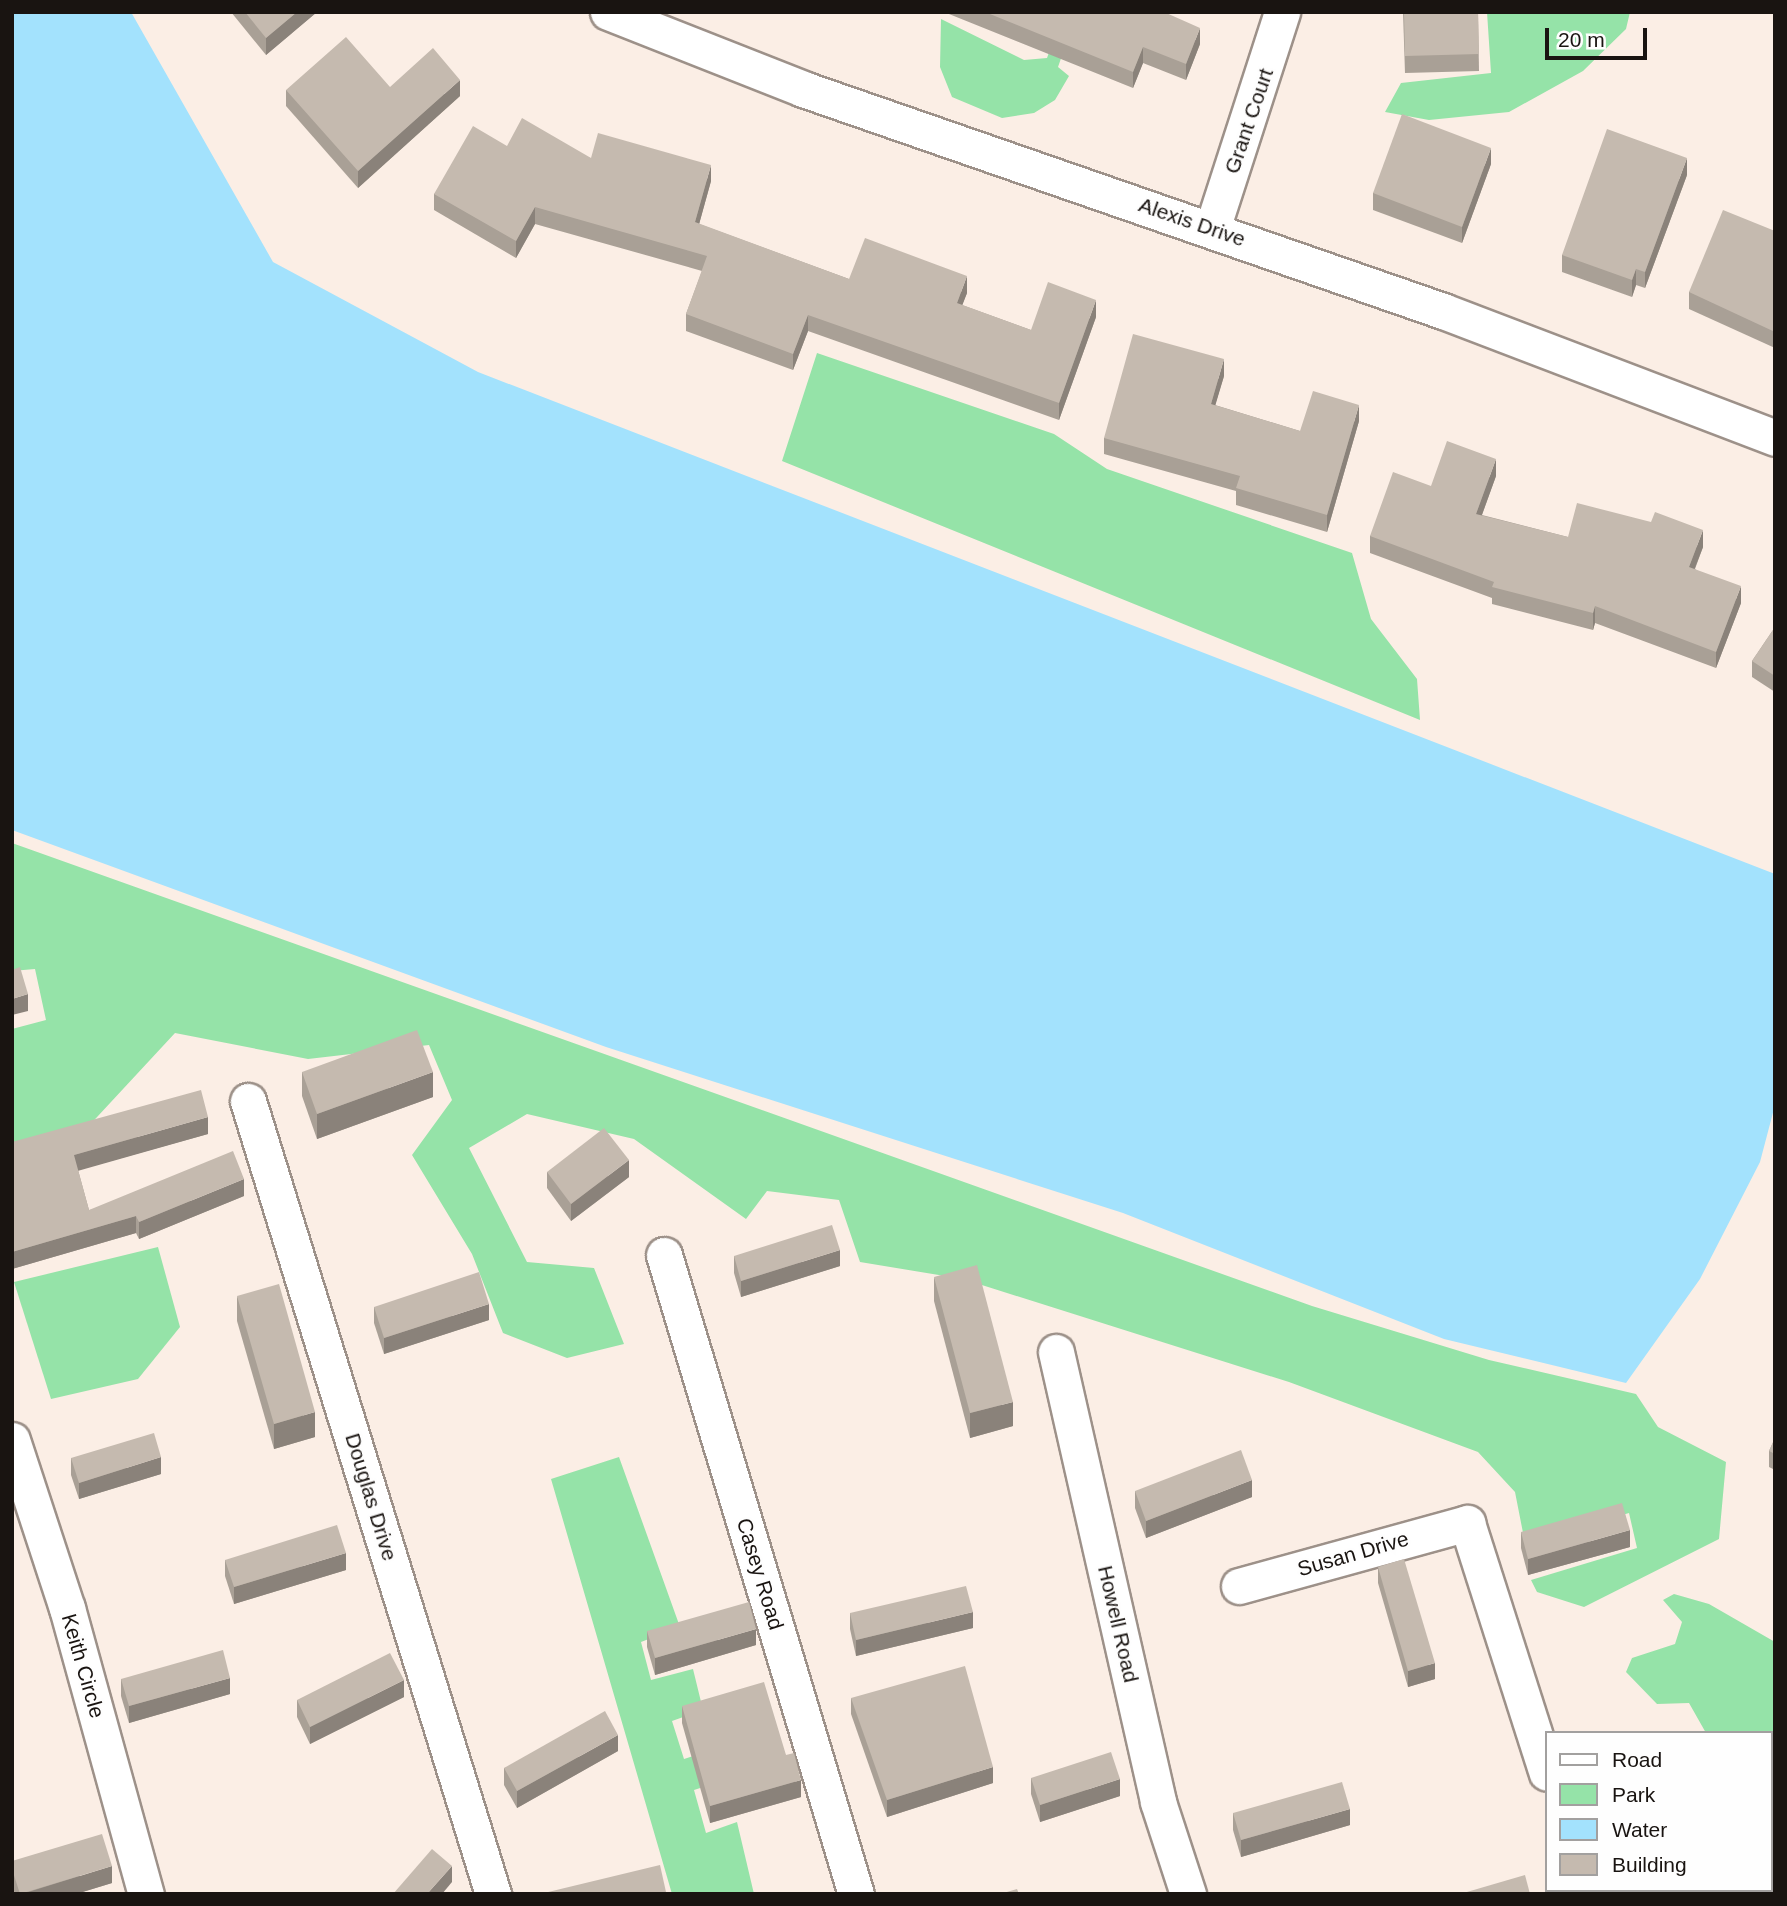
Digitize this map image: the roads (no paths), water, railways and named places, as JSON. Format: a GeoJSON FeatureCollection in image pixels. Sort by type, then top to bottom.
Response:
{"type":"FeatureCollection","features":[{"type":"Feature","properties":{"kind":"street","name":"Alexis Drive"},"geometry":{"type":"LineString","coordinates":[[608,12],[803,89],[1212,229],[1775,438]]}},
{"type":"Feature","properties":{"kind":"street","name":"Grant Court"},"geometry":{"type":"LineString","coordinates":[[1212,229],[1282,12]]}},
{"type":"Feature","properties":{"kind":"street","name":"Douglas Drive"},"geometry":{"type":"LineString","coordinates":[[248,1101],[493,1894]]}},
{"type":"Feature","properties":{"kind":"street","name":"Casey Road"},"geometry":{"type":"LineString","coordinates":[[664,1255],[856,1894]]}},
{"type":"Feature","properties":{"kind":"street","name":"Howell Road"},"geometry":{"type":"LineString","coordinates":[[1056,1352],[1158,1802],[1188,1894]]}},
{"type":"Feature","properties":{"kind":"street","name":"Keith Circle"},"geometry":{"type":"LineString","coordinates":[[12,1440],[67,1608],[146,1894]]}},
{"type":"Feature","properties":{"kind":"street","name":"Susan Drive"},"geometry":{"type":"LineString","coordinates":[[1239,1586],[1466,1523],[1546,1770]]}},
{"type":"Feature","properties":{"kind":"water"},"geometry":{"type":"Polygon","coordinates":[[[12,12],[131,12],[273,262],[478,372],[1775,874],[1775,1105],[1760,1162],[1700,1279],[1626,1383],[1444,1339],[1123,1213],[606,1047],[12,830],[12,12]]]}}]}
